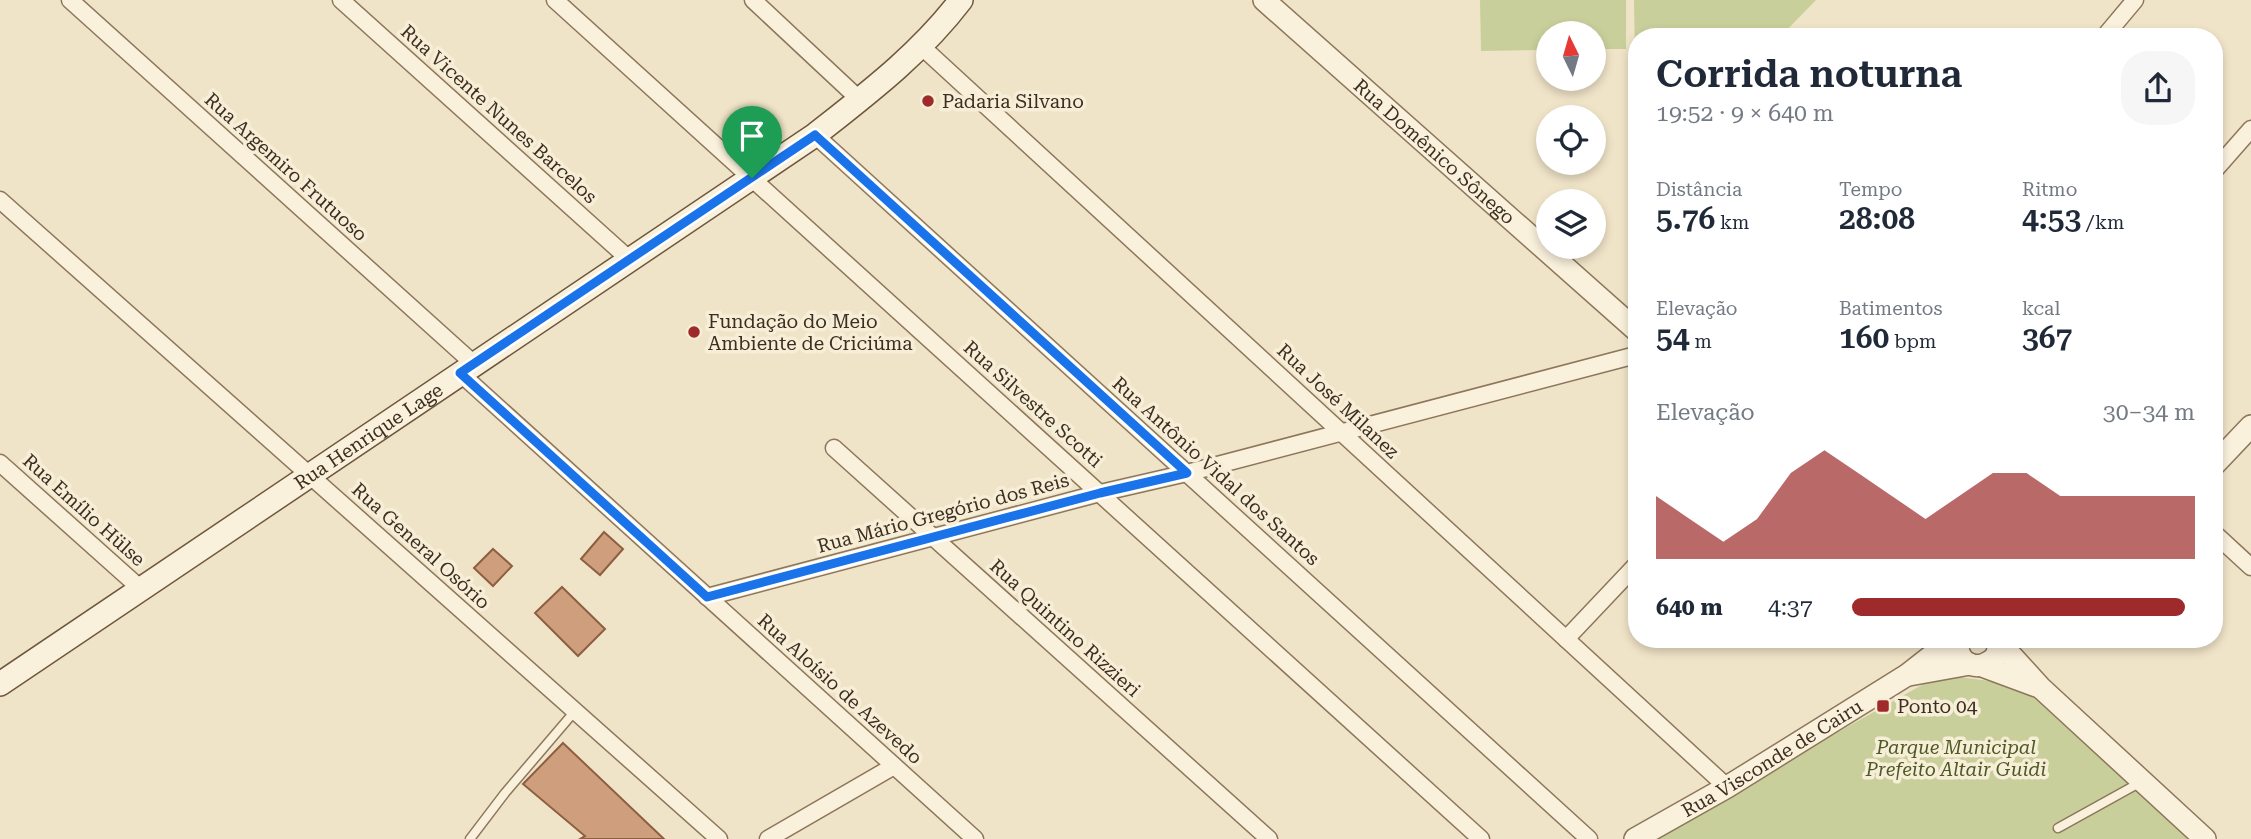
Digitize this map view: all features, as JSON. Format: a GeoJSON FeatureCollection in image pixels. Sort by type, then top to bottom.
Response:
{"type":"FeatureCollection","features":[{"type":"Feature","properties":{"kind":"main road","name":"Rua Henrique Lage"},"geometry":{"type":"LineString","coordinates":[[0,684],[815,135],[860,100],[921,46],[961,0]]}},
{"type":"Feature","properties":{"kind":"street","name":"Rua Argemiro Frutuoso"},"geometry":{"type":"LineString","coordinates":[[70,0],[467,369]]}},
{"type":"Feature","properties":{"kind":"street","name":"Rua Vicente Nunes Barcelos"},"geometry":{"type":"LineString","coordinates":[[341,0],[630,260]]}},
{"type":"Feature","properties":{"kind":"street","name":"Rua Silvestre Scotti"},"geometry":{"type":"LineString","coordinates":[[555,0],[1481,839]]}},
{"type":"Feature","properties":{"kind":"street"},"geometry":{"type":"LineString","coordinates":[[753,0],[860,100]]}},
{"type":"Feature","properties":{"kind":"street","name":"Rua Domênico Sônego"},"geometry":{"type":"LineString","coordinates":[[1264,0],[1628,323]]}},
{"type":"Feature","properties":{"kind":"street"},"geometry":{"type":"LineString","coordinates":[[2112,28],[2135,0]]}},
{"type":"Feature","properties":{"kind":"street","name":"Rua José Milanez"},"geometry":{"type":"LineString","coordinates":[[921,46],[1727,787]]}},
{"type":"Feature","properties":{"kind":"street"},"geometry":{"type":"LineString","coordinates":[[2223,162],[2251,129]]}},
{"type":"Feature","properties":{"kind":"street","name":"Rua Antônio Vidal dos Santos"},"geometry":{"type":"LineString","coordinates":[[815,135],[1589,839]]}},
{"type":"Feature","properties":{"kind":"street","name":"Rua General Osório"},"geometry":{"type":"LineString","coordinates":[[0,200],[719,839]]}},
{"type":"Feature","properties":{"kind":"street","name":"Rua Mário Gregório dos Reis"},"geometry":{"type":"LineString","coordinates":[[707,597],[1628,357]]}},
{"type":"Feature","properties":{"kind":"street","name":"Rua Aloísio de Azevedo"},"geometry":{"type":"LineString","coordinates":[[467,369],[707,597],[975,839]]}},
{"type":"Feature","properties":{"kind":"street"},"geometry":{"type":"LineString","coordinates":[[2223,456],[2251,426]]}},
{"type":"Feature","properties":{"kind":"street","name":"Rua Quintino Rizzieri"},"geometry":{"type":"LineString","coordinates":[[834,448],[1269,839]]}},
{"type":"Feature","properties":{"kind":"street","name":"Rua Emílio Hülse"},"geometry":{"type":"LineString","coordinates":[[0,463],[141,589]]}},
{"type":"Feature","properties":{"kind":"street"},"geometry":{"type":"LineString","coordinates":[[2223,541],[2251,567]]}},
{"type":"Feature","properties":{"kind":"street"},"geometry":{"type":"LineString","coordinates":[[1566,639],[1628,573]]}},
{"type":"Feature","properties":{"kind":"street","name":"Rua Visconde de Cairu"},"geometry":{"type":"LineString","coordinates":[[1635,839],[1727,787],[1907,675],[1944,648]]}},
{"type":"Feature","properties":{"kind":"street"},"geometry":{"type":"LineString","coordinates":[[1959,648],[1960,655],[1976,665],[2041,688]]}},
{"type":"Feature","properties":{"kind":"street"},"geometry":{"type":"LineString","coordinates":[[1976,665],[1987,664],[1997,655],[1998,648]]}},
{"type":"Feature","properties":{"kind":"street"},"geometry":{"type":"LineString","coordinates":[[2005,648],[2041,688],[2205,839]]}},
{"type":"Feature","properties":{"kind":"street","name":"Rua Visconde de Cairu"},"geometry":{"type":"LineString","coordinates":[[1907,675],[1976,665]]}},
{"type":"Feature","properties":{"kind":"street"},"geometry":{"type":"LineString","coordinates":[[768,839],[894,766]]}},
{"type":"Feature","properties":{"kind":"lane"},"geometry":{"type":"LineString","coordinates":[[470,839],[505,793],[575,711]]}},
{"type":"Feature","properties":{"kind":"lane"},"geometry":{"type":"LineString","coordinates":[[2058,828],[2142,782]]}},
{"type":"Feature","properties":{"kind":"green space"},"geometry":{"type":"Polygon","coordinates":[[[1480,0],[1626,0],[1626,49],[1606,49],[1606,21],[1536,21],[1536,50],[1481,51],[1480,0]]]}},
{"type":"Feature","properties":{"kind":"green space"},"geometry":{"type":"Polygon","coordinates":[[[1634,0],[1816,0],[1789,28],[1634,28],[1634,0]]]}},
{"type":"Feature","properties":{"kind":"green space","name":"Parque Municipal Prefeito Altair Guidi"},"geometry":{"type":"Polygon","coordinates":[[[1945,675],[2019,685],[2029,691],[2190,839],[1648,839],[1936,677],[1945,675]]]}},
{"type":"Feature","properties":{"kind":"building"},"geometry":{"type":"Polygon","coordinates":[[[604,532],[623,549],[600,575],[581,559],[604,532]]]}},
{"type":"Feature","properties":{"kind":"building"},"geometry":{"type":"Polygon","coordinates":[[[493,549],[512,566],[493,586],[474,568],[493,549]]]}},
{"type":"Feature","properties":{"kind":"building"},"geometry":{"type":"Polygon","coordinates":[[[562,587],[605,629],[578,656],[535,613],[562,587]]]}},
{"type":"Feature","properties":{"kind":"building"},"geometry":{"type":"Polygon","coordinates":[[[563,743],[664,839],[580,839],[585,836],[523,784],[563,743]]]}},
{"type":"Feature","properties":{"kind":"place","name":"Padaria Silvano"},"geometry":{"type":"Point","coordinates":[928,101]}},
{"type":"Feature","properties":{"kind":"place","name":"Fundação do Meio Ambiente de Criciúma"},"geometry":{"type":"Point","coordinates":[694,332]}},
{"type":"Feature","properties":{"kind":"place","name":"Ponto 04"},"geometry":{"type":"Point","coordinates":[1883,706]}},
{"type":"Feature","properties":{"kind":"route"},"geometry":{"type":"LineString","coordinates":[[815,135],[1187,473],[1100,493],[707,597],[460,373],[752,178],[815,135]]}}]}
